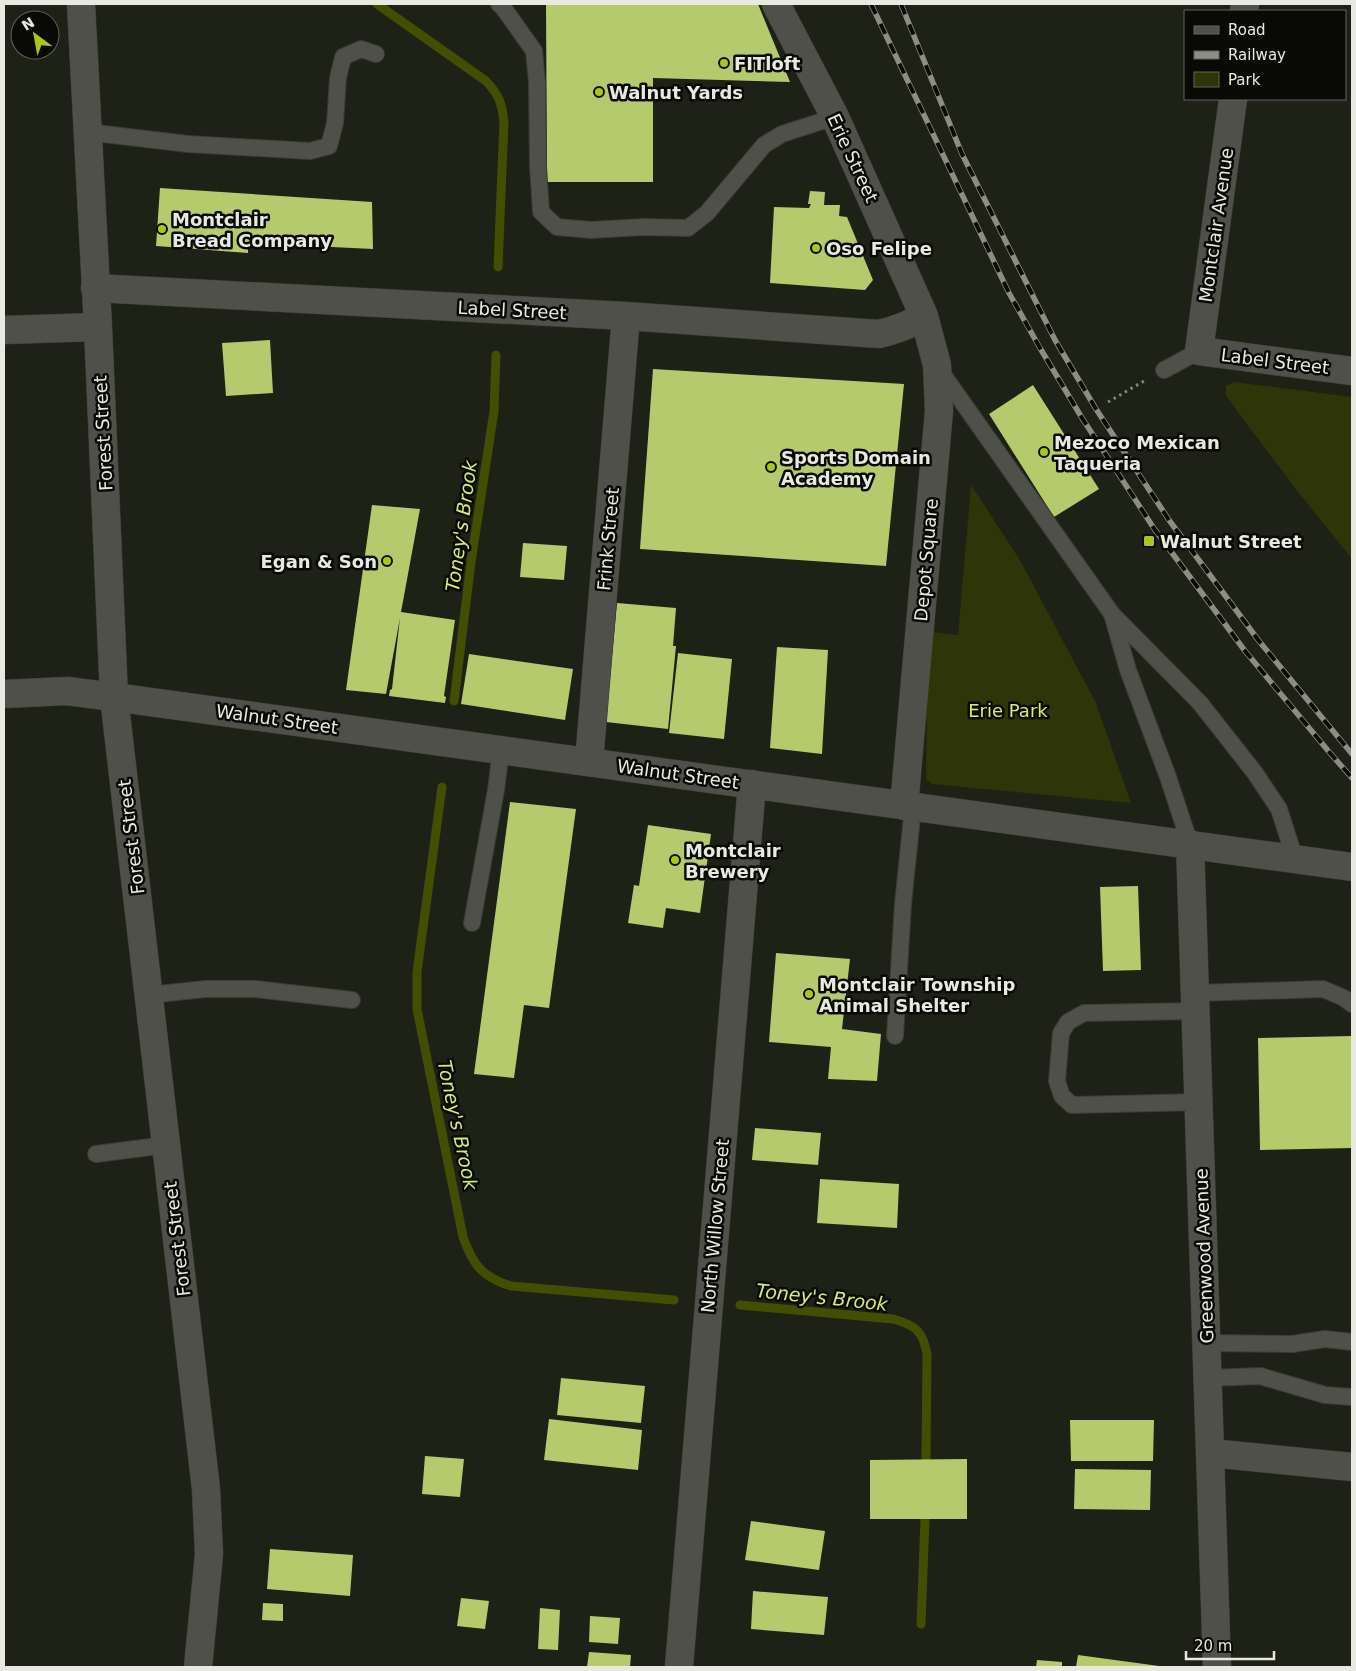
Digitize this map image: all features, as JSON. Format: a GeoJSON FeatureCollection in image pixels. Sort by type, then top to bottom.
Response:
{"type":"FeatureCollection","features":[{"type":"Feature","properties":{"kind":"street","name":"Forest Street"},"geometry":{"type":"LineString","coordinates":[[81,4],[98,327],[114,696],[206,1489],[209,1554],[198,1667]]}},
{"type":"Feature","properties":{"kind":"street","name":"Erie Street"},"geometry":{"type":"LineString","coordinates":[[776,4],[835,117],[924,316]]}},
{"type":"Feature","properties":{"kind":"street","name":"Montclair Avenue"},"geometry":{"type":"LineString","coordinates":[[1199,351],[1233,100]]}},
{"type":"Feature","properties":{"kind":"street","name":"Label Street"},"geometry":{"type":"LineString","coordinates":[[95,288],[626,316],[879,334],[913,323],[924,316]]}},
{"type":"Feature","properties":{"kind":"street","name":"Frink Street"},"geometry":{"type":"LineString","coordinates":[[589,762],[626,316]]}},
{"type":"Feature","properties":{"kind":"street","name":"Depot Square"},"geometry":{"type":"LineString","coordinates":[[908,806],[939,411],[937,366],[924,316]]}},
{"type":"Feature","properties":{"kind":"street"},"geometry":{"type":"LineString","coordinates":[[4,330],[98,327]]}},
{"type":"Feature","properties":{"kind":"street","name":"Label Street"},"geometry":{"type":"LineString","coordinates":[[1199,351],[1352,371]]}},
{"type":"Feature","properties":{"kind":"street","name":"Walnut Street"},"geometry":{"type":"LineString","coordinates":[[4,694],[67,691],[114,696],[1352,867]]}},
{"type":"Feature","properties":{"kind":"street","name":"North Willow Street"},"geometry":{"type":"LineString","coordinates":[[679,1667],[752,784]]}},
{"type":"Feature","properties":{"kind":"street","name":"Greenwood Avenue"},"geometry":{"type":"LineString","coordinates":[[1190,844],[1218,1667]]}},
{"type":"Feature","properties":{"kind":"street"},"geometry":{"type":"LineString","coordinates":[[1211,1453],[1352,1467]]}},
{"type":"Feature","properties":{"kind":"lane"},"geometry":{"type":"LineString","coordinates":[[498,4],[502,6],[534,51],[537,82],[538,167],[541,212],[557,227],[592,230],[644,227],[688,228],[707,212],[764,145],[782,134],[835,117]]}},
{"type":"Feature","properties":{"kind":"lane"},"geometry":{"type":"LineString","coordinates":[[87,132],[188,144],[310,151],[329,146],[335,123],[338,78],[343,57],[361,49],[376,54]]}},
{"type":"Feature","properties":{"kind":"lane"},"geometry":{"type":"LineString","coordinates":[[1164,370],[1199,351]]}},
{"type":"Feature","properties":{"kind":"lane"},"geometry":{"type":"LineString","coordinates":[[937,366],[1112,614],[1200,703],[1255,773],[1279,809],[1295,859]]}},
{"type":"Feature","properties":{"kind":"lane"},"geometry":{"type":"LineString","coordinates":[[1112,614],[1128,670],[1168,777],[1190,844]]}},
{"type":"Feature","properties":{"kind":"lane"},"geometry":{"type":"LineString","coordinates":[[472,923],[501,750]]}},
{"type":"Feature","properties":{"kind":"lane"},"geometry":{"type":"LineString","coordinates":[[895,1036],[908,806]]}},
{"type":"Feature","properties":{"kind":"lane"},"geometry":{"type":"LineString","coordinates":[[149,995],[205,989],[254,988],[352,1000]]}},
{"type":"Feature","properties":{"kind":"lane"},"geometry":{"type":"LineString","coordinates":[[1199,1102],[1072,1105],[1062,1096],[1057,1081],[1061,1033],[1068,1022],[1084,1013],[1323,989],[1344,998],[1352,1004]]}},
{"type":"Feature","properties":{"kind":"lane"},"geometry":{"type":"LineString","coordinates":[[96,1154],[166,1145]]}},
{"type":"Feature","properties":{"kind":"lane"},"geometry":{"type":"LineString","coordinates":[[1208,1343],[1292,1344],[1325,1338],[1352,1342]]}},
{"type":"Feature","properties":{"kind":"lane"},"geometry":{"type":"LineString","coordinates":[[1208,1378],[1260,1376],[1324,1395],[1352,1397]]}},
{"type":"Feature","properties":{"kind":"path"},"geometry":{"type":"LineString","coordinates":[[1108,402],[1164,370]]}},
{"type":"Feature","properties":{"kind":"green space"},"geometry":{"type":"Polygon","coordinates":[[[1234,382],[1352,397],[1352,559],[1298,492],[1226,395],[1226,386],[1234,382]]]}},
{"type":"Feature","properties":{"kind":"green space","name":"Erie Park"},"geometry":{"type":"Polygon","coordinates":[[[971,485],[1020,560],[1096,703],[1131,803],[932,784],[926,779],[927,708],[933,632],[958,635],[971,485]]]}},
{"type":"Feature","properties":{"kind":"building","name":"Walnut Yards"},"geometry":{"type":"Polygon","coordinates":[[[546,4],[758,4],[790,82],[653,78],[653,182],[547,182],[546,4]]]}},
{"type":"Feature","properties":{"kind":"building"},"geometry":{"type":"Polygon","coordinates":[[[160,188],[372,202],[373,249],[248,243],[248,253],[156,246],[160,188]]]}},
{"type":"Feature","properties":{"kind":"building","name":"Oso Felipe"},"geometry":{"type":"Polygon","coordinates":[[[810,191],[825,192],[824,205],[840,205],[839,216],[847,217],[873,280],[865,290],[770,283],[774,207],[809,208],[811,204],[808,204],[810,191]]]}},
{"type":"Feature","properties":{"kind":"building"},"geometry":{"type":"Polygon","coordinates":[[[270,340],[273,393],[226,396],[222,343],[270,340]]]}},
{"type":"Feature","properties":{"kind":"building","name":"Sports Domain Academy"},"geometry":{"type":"Polygon","coordinates":[[[653,369],[904,384],[886,566],[640,549],[653,369]]]}},
{"type":"Feature","properties":{"kind":"building","name":"Mezoco Mexican Taqueria"},"geometry":{"type":"Polygon","coordinates":[[[1033,385],[1099,489],[1054,517],[989,414],[1033,385]]]}},
{"type":"Feature","properties":{"kind":"building","name":"Egan & Son"},"geometry":{"type":"Polygon","coordinates":[[[372,505],[420,509],[401,612],[455,620],[444,696],[446,697],[445,703],[389,696],[392,689],[400,618],[386,694],[346,690],[372,505]]]}},
{"type":"Feature","properties":{"kind":"building"},"geometry":{"type":"Polygon","coordinates":[[[523,543],[567,546],[564,580],[520,577],[523,543]]]}},
{"type":"Feature","properties":{"kind":"building"},"geometry":{"type":"Polygon","coordinates":[[[617,603],[676,608],[673,646],[676,646],[668,729],[606,722],[617,603]]]}},
{"type":"Feature","properties":{"kind":"building"},"geometry":{"type":"Polygon","coordinates":[[[777,647],[828,650],[822,754],[770,748],[777,647]]]}},
{"type":"Feature","properties":{"kind":"building"},"geometry":{"type":"Polygon","coordinates":[[[678,653],[732,659],[724,739],[669,733],[678,653]]]}},
{"type":"Feature","properties":{"kind":"building"},"geometry":{"type":"Polygon","coordinates":[[[469,654],[573,669],[565,720],[461,704],[469,654]]]}},
{"type":"Feature","properties":{"kind":"building"},"geometry":{"type":"Polygon","coordinates":[[[510,802],[576,809],[549,1008],[524,1005],[514,1078],[474,1074],[510,802]]]}},
{"type":"Feature","properties":{"kind":"building","name":"Montclair Brewery"},"geometry":{"type":"Polygon","coordinates":[[[648,825],[711,834],[700,913],[666,908],[663,928],[628,923],[634,885],[639,886],[648,825]]]}},
{"type":"Feature","properties":{"kind":"building"},"geometry":{"type":"Polygon","coordinates":[[[1138,886],[1141,970],[1103,971],[1100,887],[1138,886]]]}},
{"type":"Feature","properties":{"kind":"building","name":"Montclair Township Animal Shelter"},"geometry":{"type":"Polygon","coordinates":[[[776,953],[850,959],[842,1029],[881,1034],[877,1081],[828,1079],[831,1047],[769,1042],[776,953]]]}},
{"type":"Feature","properties":{"kind":"building"},"geometry":{"type":"Polygon","coordinates":[[[1352,1036],[1352,1148],[1260,1150],[1258,1038],[1352,1036]]]}},
{"type":"Feature","properties":{"kind":"building"},"geometry":{"type":"Polygon","coordinates":[[[755,1128],[821,1133],[818,1165],[752,1160],[755,1128]]]}},
{"type":"Feature","properties":{"kind":"building"},"geometry":{"type":"Polygon","coordinates":[[[820,1179],[899,1184],[897,1228],[817,1223],[820,1179]]]}},
{"type":"Feature","properties":{"kind":"building"},"geometry":{"type":"Polygon","coordinates":[[[561,1378],[645,1386],[641,1423],[557,1415],[561,1378]]]}},
{"type":"Feature","properties":{"kind":"building"},"geometry":{"type":"Polygon","coordinates":[[[549,1419],[642,1430],[638,1470],[544,1460],[549,1419]]]}},
{"type":"Feature","properties":{"kind":"building"},"geometry":{"type":"Polygon","coordinates":[[[1070,1420],[1154,1420],[1153,1461],[1071,1461],[1070,1420]]]}},
{"type":"Feature","properties":{"kind":"building"},"geometry":{"type":"Polygon","coordinates":[[[425,1456],[464,1459],[460,1497],[422,1494],[425,1456]]]}},
{"type":"Feature","properties":{"kind":"building"},"geometry":{"type":"Polygon","coordinates":[[[967,1459],[967,1519],[870,1519],[870,1460],[967,1459]]]}},
{"type":"Feature","properties":{"kind":"building"},"geometry":{"type":"Polygon","coordinates":[[[1075,1469],[1151,1470],[1150,1510],[1074,1509],[1075,1469]]]}},
{"type":"Feature","properties":{"kind":"building"},"geometry":{"type":"Polygon","coordinates":[[[751,1521],[825,1531],[819,1570],[745,1560],[751,1521]]]}},
{"type":"Feature","properties":{"kind":"building"},"geometry":{"type":"Polygon","coordinates":[[[270,1549],[353,1555],[350,1596],[267,1589],[270,1549]]]}},
{"type":"Feature","properties":{"kind":"building"},"geometry":{"type":"Polygon","coordinates":[[[753,1591],[828,1597],[824,1635],[751,1629],[753,1591]]]}},
{"type":"Feature","properties":{"kind":"building"},"geometry":{"type":"Polygon","coordinates":[[[461,1598],[489,1601],[485,1629],[457,1626],[461,1598]]]}},
{"type":"Feature","properties":{"kind":"building"},"geometry":{"type":"Polygon","coordinates":[[[263,1603],[283,1604],[283,1621],[262,1620],[263,1603]]]}},
{"type":"Feature","properties":{"kind":"building"},"geometry":{"type":"Polygon","coordinates":[[[540,1608],[560,1610],[558,1650],[538,1649],[540,1608]]]}},
{"type":"Feature","properties":{"kind":"building"},"geometry":{"type":"Polygon","coordinates":[[[590,1616],[620,1618],[618,1644],[589,1642],[590,1616]]]}},
{"type":"Feature","properties":{"kind":"building"},"geometry":{"type":"Polygon","coordinates":[[[589,1652],[631,1655],[630,1667],[587,1667],[589,1652]]]}},
{"type":"Feature","properties":{"kind":"building"},"geometry":{"type":"Polygon","coordinates":[[[1078,1655],[1159,1666],[1159,1667],[1076,1667],[1078,1655]]]}},
{"type":"Feature","properties":{"kind":"building"},"geometry":{"type":"Polygon","coordinates":[[[1037,1660],[1062,1662],[1062,1667],[1036,1667],[1037,1660]]]}},
{"type":"Feature","properties":{"kind":"waterway","name":"Toney's Brook"},"geometry":{"type":"LineString","coordinates":[[377,4],[486,81],[499,100],[504,122],[498,267]]}},
{"type":"Feature","properties":{"kind":"waterway","name":"Toney's Brook"},"geometry":{"type":"LineString","coordinates":[[454,701],[471,562],[494,411],[496,355]]}},
{"type":"Feature","properties":{"kind":"waterway","name":"Toney's Brook"},"geometry":{"type":"LineString","coordinates":[[442,787],[417,972],[417,1009],[463,1237],[467,1247],[480,1269],[493,1278],[511,1286],[674,1300]]}},
{"type":"Feature","properties":{"kind":"waterway","name":"Toney's Brook"},"geometry":{"type":"LineString","coordinates":[[740,1305],[893,1319],[917,1330],[923,1340],[927,1354],[926,1459]]}},
{"type":"Feature","properties":{"kind":"waterway","name":"Toney's Brook"},"geometry":{"type":"LineString","coordinates":[[921,1624],[925,1519]]}},
{"type":"Feature","properties":{"kind":"railway"},"geometry":{"type":"LineString","coordinates":[[871,4],[1009,293],[1082,418],[1155,530],[1245,651],[1352,778]]}},
{"type":"Feature","properties":{"kind":"railway"},"geometry":{"type":"LineString","coordinates":[[901,4],[962,154],[1055,340],[1096,409],[1169,520],[1259,641],[1352,754]]}},
{"type":"Feature","properties":{"kind":"place","name":"FITloft"},"geometry":{"type":"Point","coordinates":[724,63]}},
{"type":"Feature","properties":{"kind":"place","name":"Walnut Yards"},"geometry":{"type":"Point","coordinates":[599,92]}},
{"type":"Feature","properties":{"kind":"place","name":"Montclair Bread Company"},"geometry":{"type":"Point","coordinates":[162,229]}},
{"type":"Feature","properties":{"kind":"place","name":"Oso Felipe"},"geometry":{"type":"Point","coordinates":[816,248]}},
{"type":"Feature","properties":{"kind":"place","name":"Mezoco Mexican Taqueria"},"geometry":{"type":"Point","coordinates":[1044,452]}},
{"type":"Feature","properties":{"kind":"place","name":"Sports Domain Academy"},"geometry":{"type":"Point","coordinates":[771,467]}},
{"type":"Feature","properties":{"kind":"place","name":"Walnut Street"},"geometry":{"type":"Point","coordinates":[1149,541]}},
{"type":"Feature","properties":{"kind":"place","name":"Egan & Son"},"geometry":{"type":"Point","coordinates":[387,561]}},
{"type":"Feature","properties":{"kind":"place","name":"Montclair Brewery"},"geometry":{"type":"Point","coordinates":[675,860]}},
{"type":"Feature","properties":{"kind":"place","name":"Montclair Township Animal Shelter"},"geometry":{"type":"Point","coordinates":[809,994]}}]}
